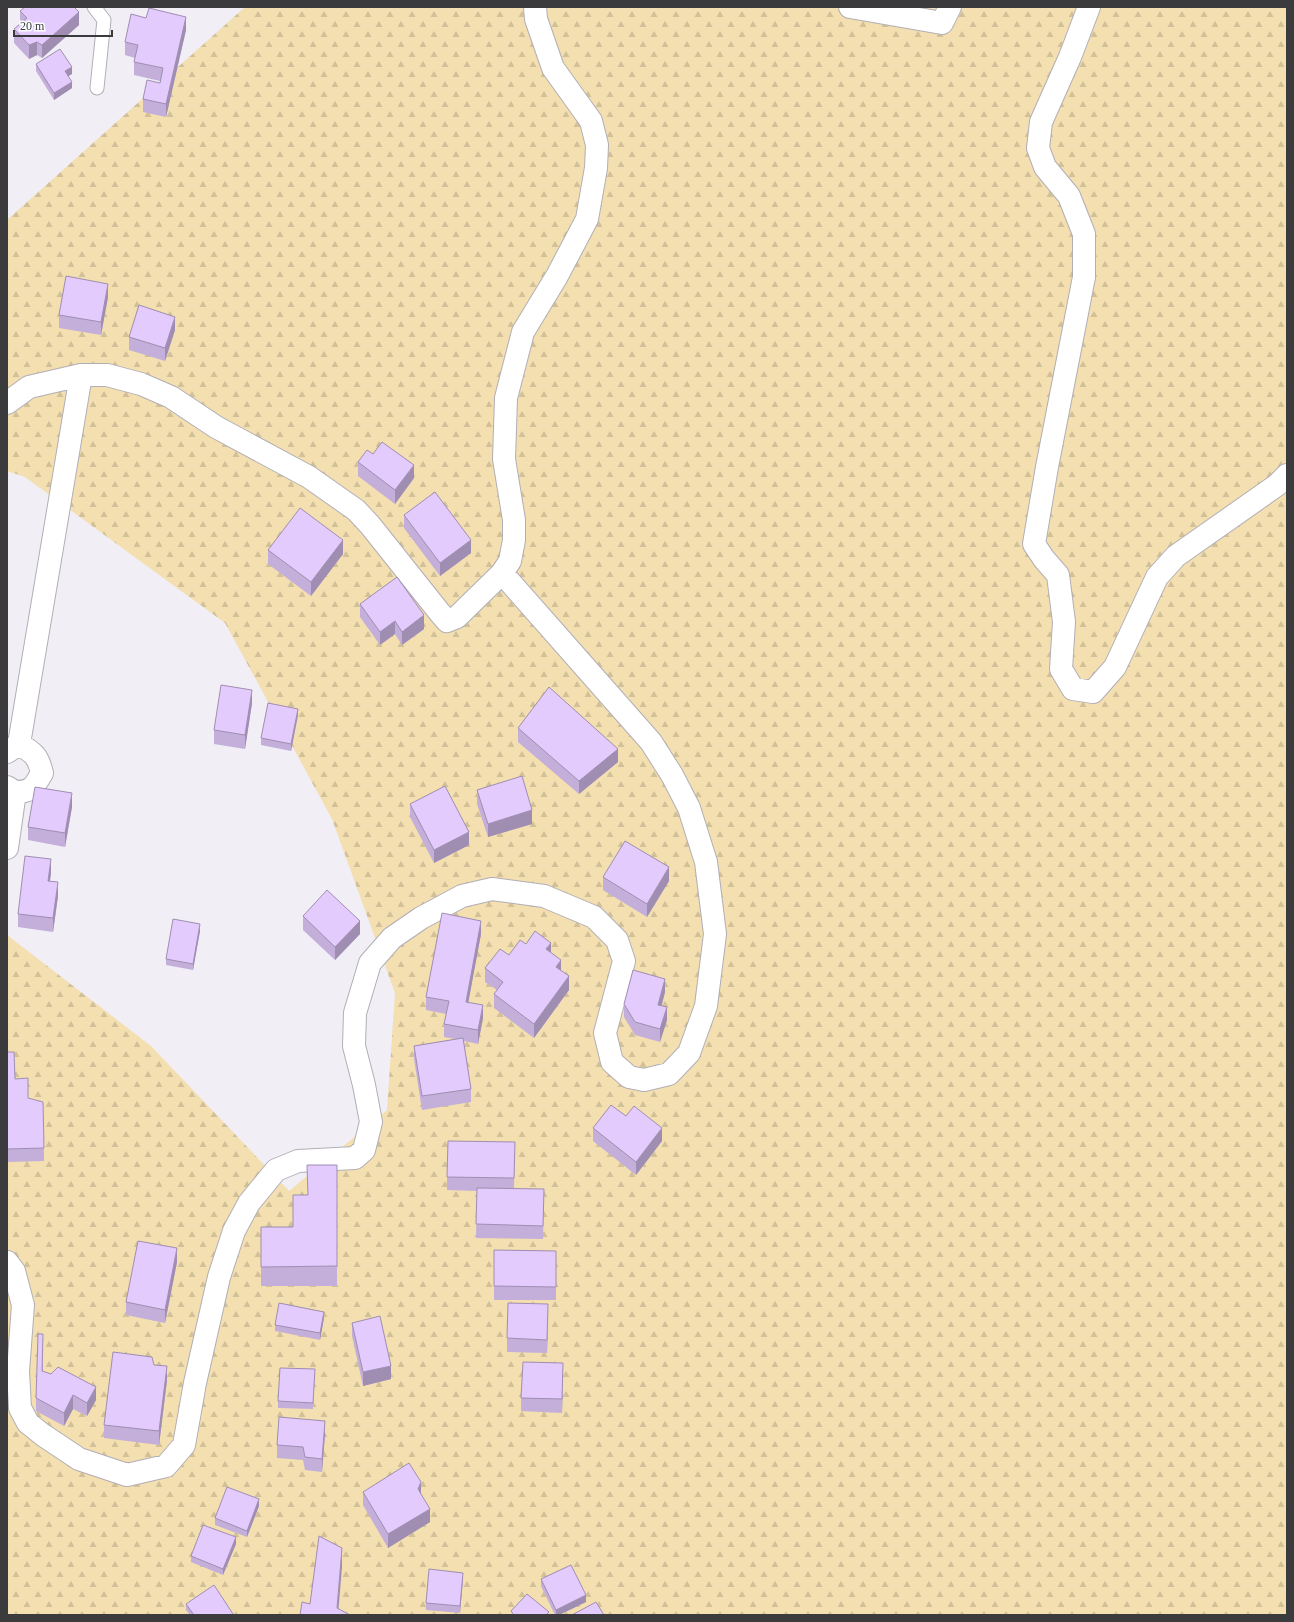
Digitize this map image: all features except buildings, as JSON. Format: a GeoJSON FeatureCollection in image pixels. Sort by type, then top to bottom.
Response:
{"type":"FeatureCollection","features":[{"type":"Feature","properties":{"kind":"street"},"geometry":{"type":"LineString","coordinates":[[7,403],[29,387],[81,375],[107,375],[141,384],[171,397],[216,427],[308,477],[356,510],[448,621],[457,617],[502,573],[510,561],[514,540],[514,520],[504,459],[506,398],[523,332],[557,276],[587,219],[596,168],[597,144],[591,121],[553,68],[536,19],[535,7]]}},
{"type":"Feature","properties":{"kind":"street"},"geometry":{"type":"LineString","coordinates":[[850,7],[942,23],[950,7]]}},
{"type":"Feature","properties":{"kind":"street"},"geometry":{"type":"LineString","coordinates":[[1089,7],[1070,57],[1041,122],[1038,148],[1045,167],[1069,196],[1084,234],[1084,277],[1048,460],[1034,544],[1044,560],[1058,575],[1064,622],[1061,669],[1073,689],[1093,692],[1115,667],[1157,577],[1176,556],[1277,485],[1287,475]]}},
{"type":"Feature","properties":{"kind":"street"},"geometry":{"type":"LineString","coordinates":[[7,848],[11,789],[25,792],[34,787],[42,773],[40,761],[33,752],[13,748],[81,375]]}},
{"type":"Feature","properties":{"kind":"street"},"geometry":{"type":"LineString","coordinates":[[7,1262],[14,1271],[24,1305],[18,1371],[20,1408],[28,1423],[78,1459],[127,1475],[166,1466],[184,1445],[195,1383],[219,1277],[234,1231],[249,1203],[276,1170],[298,1161],[355,1158],[364,1150],[371,1122],[364,1085],[354,1046],[355,1013],[370,963],[392,938],[421,918],[462,896],[492,889],[544,896],[594,917],[617,940],[624,961],[605,1033],[612,1062],[629,1077],[644,1080],[669,1074],[689,1053],[706,1006],[715,934],[706,862],[689,808],[672,775],[651,742],[502,573]]}},
{"type":"Feature","properties":{"kind":"lane"},"geometry":{"type":"LineString","coordinates":[[94,7],[104,20],[98,88]]}},
{"type":"Feature","properties":{"kind":"green space"},"geometry":{"type":"Polygon","coordinates":[[[245,7],[1287,7],[1287,1615],[7,1615],[7,935],[151,1046],[289,1191],[387,1110],[395,993],[332,819],[225,623],[25,477],[7,471],[7,220],[245,7]]]}}]}
